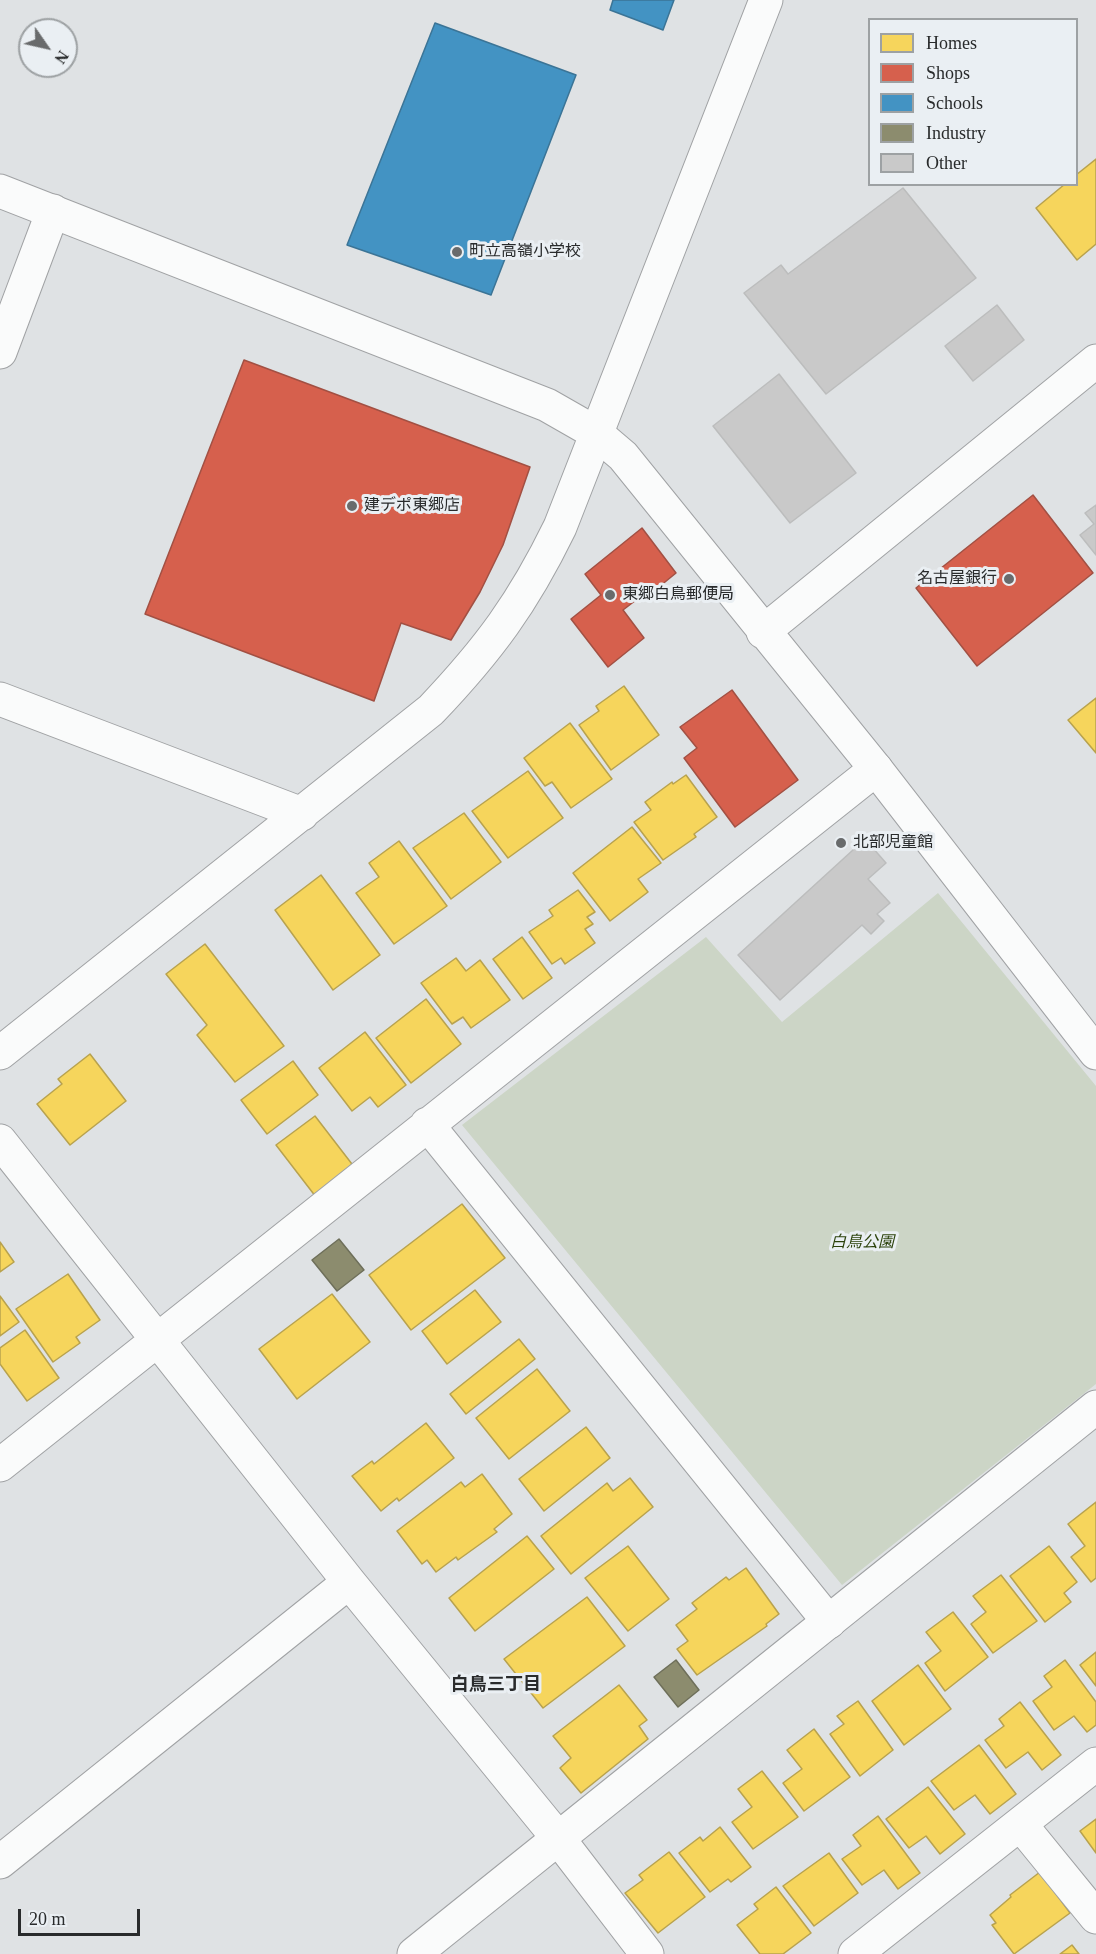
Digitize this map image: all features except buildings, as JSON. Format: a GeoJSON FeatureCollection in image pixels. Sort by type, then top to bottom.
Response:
{"type":"FeatureCollection","features":[{"type":"Feature","properties":{"kind":"street"},"geometry":{"type":"LineString","coordinates":[[0,1053],[431,710],[488,648],[537,574],[560,527],[766,0]]}},
{"type":"Feature","properties":{"kind":"street"},"geometry":{"type":"LineString","coordinates":[[0,191],[547,405],[596,433],[623,456],[876,769],[1096,1053]]}},
{"type":"Feature","properties":{"kind":"street"},"geometry":{"type":"LineString","coordinates":[[0,352],[53,212]]}},
{"type":"Feature","properties":{"kind":"street"},"geometry":{"type":"LineString","coordinates":[[763,632],[1096,361]]}},
{"type":"Feature","properties":{"kind":"street"},"geometry":{"type":"LineString","coordinates":[[0,699],[302,814]]}},
{"type":"Feature","properties":{"kind":"street"},"geometry":{"type":"LineString","coordinates":[[0,1465],[156,1338],[876,769]]}},
{"type":"Feature","properties":{"kind":"street"},"geometry":{"type":"LineString","coordinates":[[427,1124],[829,1622]]}},
{"type":"Feature","properties":{"kind":"street"},"geometry":{"type":"LineString","coordinates":[[0,1141],[350,1582],[558,1838],[647,1954]]}},
{"type":"Feature","properties":{"kind":"street"},"geometry":{"type":"LineString","coordinates":[[414,1954],[1096,1407]]}},
{"type":"Feature","properties":{"kind":"street"},"geometry":{"type":"LineString","coordinates":[[0,1862],[350,1582]]}},
{"type":"Feature","properties":{"kind":"street"},"geometry":{"type":"LineString","coordinates":[[855,1954],[1096,1764]]}},
{"type":"Feature","properties":{"kind":"street"},"geometry":{"type":"LineString","coordinates":[[1021,1825],[1096,1917]]}},
{"type":"Feature","properties":{"kind":"green space","name":"白鳥公園"},"geometry":{"type":"Polygon","coordinates":[[[938,893],[1096,1086],[1096,1384],[842,1585],[462,1125],[706,937],[782,1022],[938,893]]]}},
{"type":"Feature","properties":{"kind":"place","name":"町立高嶺小学校"},"geometry":{"type":"Point","coordinates":[457,252]}},
{"type":"Feature","properties":{"kind":"place","name":"建デポ東郷店"},"geometry":{"type":"Point","coordinates":[352,506]}},
{"type":"Feature","properties":{"kind":"place","name":"名古屋銀行"},"geometry":{"type":"Point","coordinates":[1009,579]}},
{"type":"Feature","properties":{"kind":"place","name":"東郷白鳥郵便局"},"geometry":{"type":"Point","coordinates":[610,595]}},
{"type":"Feature","properties":{"kind":"place","name":"北部児童館"},"geometry":{"type":"Point","coordinates":[841,843]}},
{"type":"Feature","properties":{"kind":"district","name":"白鳥三丁目"},"geometry":{"type":"Point","coordinates":[496,1685]}}]}
